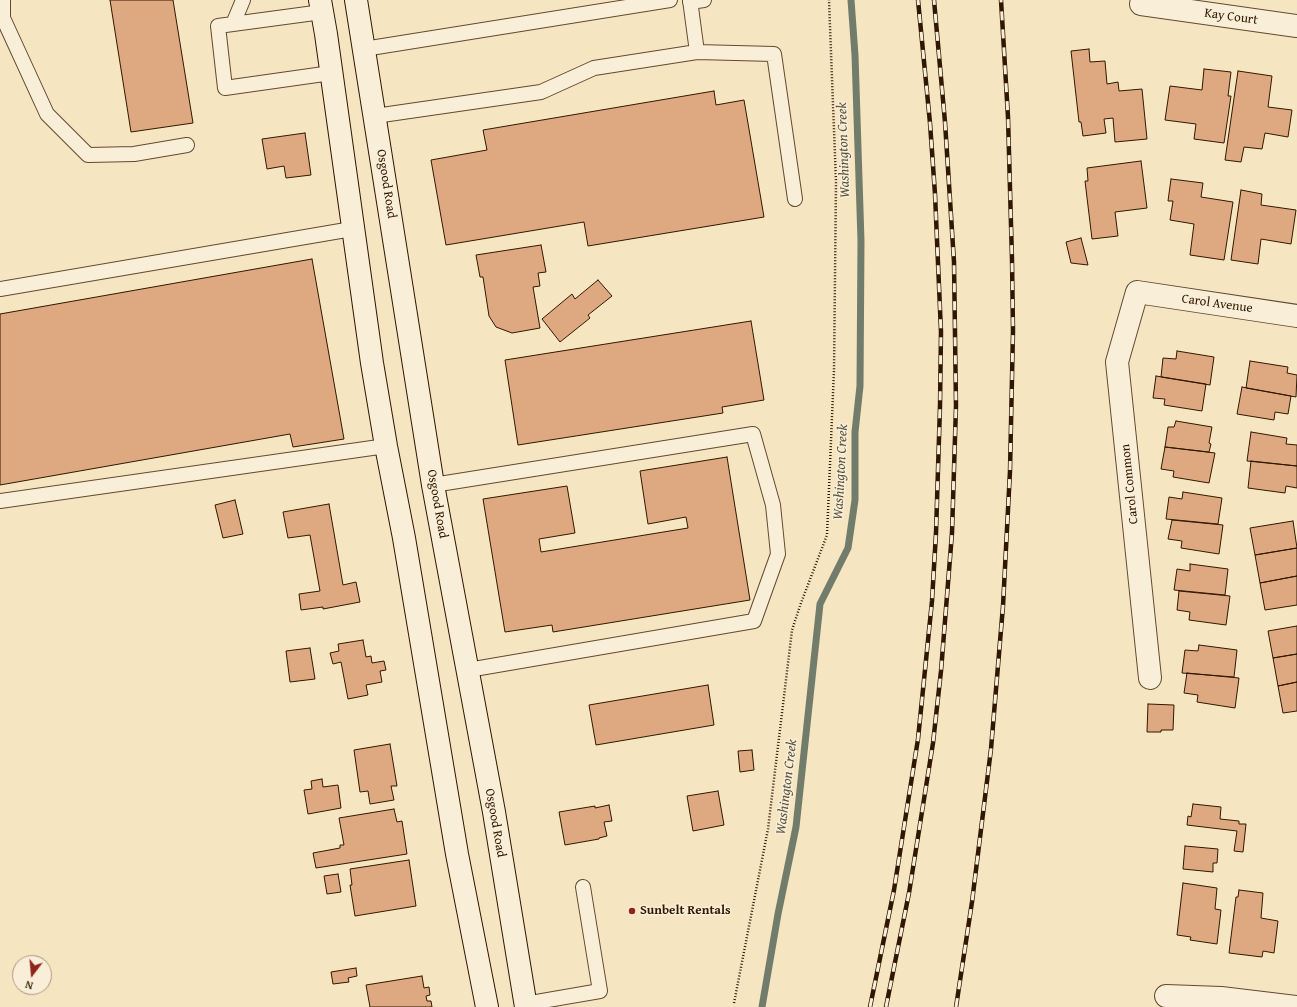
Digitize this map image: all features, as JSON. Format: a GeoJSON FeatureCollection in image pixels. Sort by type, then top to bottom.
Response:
{"type":"FeatureCollection","features":[{"type":"Feature","properties":{"kind":"main road","name":"Kay Court"},"geometry":{"type":"LineString","coordinates":[[1141,4],[1297,26]]}},
{"type":"Feature","properties":{"kind":"main road"},"geometry":{"type":"LineString","coordinates":[[358,9],[321,6],[332,73],[352,229],[372,363],[404,538],[457,854],[487,1007]]}},
{"type":"Feature","properties":{"kind":"main road","name":"Osgood Road"},"geometry":{"type":"LineString","coordinates":[[358,9],[433,485],[494,812],[525,1005]]}},
{"type":"Feature","properties":{"kind":"main road","name":"Carol Avenue"},"geometry":{"type":"LineString","coordinates":[[1137,292],[1297,316]]}},
{"type":"Feature","properties":{"kind":"main road","name":"Carol Common"},"geometry":{"type":"LineString","coordinates":[[1137,292],[1117,362],[1150,678]]}},
{"type":"Feature","properties":{"kind":"main road"},"geometry":{"type":"LineString","coordinates":[[1166,996],[1220,998],[1296,1007]]}},
{"type":"Feature","properties":{"kind":"lane"},"geometry":{"type":"LineString","coordinates":[[3,0],[1,19],[47,114],[88,155],[134,154],[187,145]]}},
{"type":"Feature","properties":{"kind":"lane"},"geometry":{"type":"LineString","coordinates":[[232,24],[243,0]]}},
{"type":"Feature","properties":{"kind":"lane"},"geometry":{"type":"LineString","coordinates":[[364,49],[670,0]]}},
{"type":"Feature","properties":{"kind":"lane"},"geometry":{"type":"LineString","coordinates":[[697,52],[690,1],[704,0]]}},
{"type":"Feature","properties":{"kind":"lane"},"geometry":{"type":"LineString","coordinates":[[321,6],[218,26],[225,88],[332,73]]}},
{"type":"Feature","properties":{"kind":"lane"},"geometry":{"type":"LineString","coordinates":[[375,116],[541,92],[594,68],[697,52],[774,54],[794,199]]}},
{"type":"Feature","properties":{"kind":"lane"},"geometry":{"type":"LineString","coordinates":[[0,289],[352,229]]}},
{"type":"Feature","properties":{"kind":"lane"},"geometry":{"type":"LineString","coordinates":[[433,485],[753,434],[773,505],[778,554],[754,621],[468,670]]}},
{"type":"Feature","properties":{"kind":"lane"},"geometry":{"type":"LineString","coordinates":[[0,501],[386,446]]}},
{"type":"Feature","properties":{"kind":"lane"},"geometry":{"type":"LineString","coordinates":[[525,1005],[600,991],[583,887]]}},
{"type":"Feature","properties":{"kind":"path"},"geometry":{"type":"LineString","coordinates":[[734,1002],[768,829],[792,630],[800,603],[827,535],[834,370],[836,182],[830,0]]}},
{"type":"Feature","properties":{"kind":"building"},"geometry":{"type":"Polygon","coordinates":[[[110,0],[173,0],[193,123],[131,132],[110,0]]]}},
{"type":"Feature","properties":{"kind":"building"},"geometry":{"type":"Polygon","coordinates":[[[1089,49],[1090,62],[1105,61],[1107,84],[1118,82],[1119,91],[1142,89],[1147,139],[1115,142],[1113,118],[1104,119],[1106,133],[1083,136],[1081,122],[1079,122],[1071,51],[1089,49]]]}},
{"type":"Feature","properties":{"kind":"building"},"geometry":{"type":"Polygon","coordinates":[[[1204,69],[1231,72],[1228,96],[1231,96],[1224,143],[1194,139],[1196,124],[1165,120],[1170,86],[1202,90],[1204,69]]]}},
{"type":"Feature","properties":{"kind":"building"},"geometry":{"type":"Polygon","coordinates":[[[1238,71],[1272,76],[1268,107],[1292,110],[1288,137],[1265,133],[1262,149],[1244,147],[1241,162],[1225,160],[1238,71]]]}},
{"type":"Feature","properties":{"kind":"building"},"geometry":{"type":"Polygon","coordinates":[[[714,91],[716,105],[744,100],[764,217],[588,246],[584,222],[446,245],[431,160],[487,150],[483,130],[714,91]]]}},
{"type":"Feature","properties":{"kind":"building"},"geometry":{"type":"Polygon","coordinates":[[[305,133],[311,175],[286,178],[284,166],[267,169],[262,139],[305,133]]]}},
{"type":"Feature","properties":{"kind":"building"},"geometry":{"type":"Polygon","coordinates":[[[1141,161],[1147,208],[1115,212],[1118,236],[1092,239],[1085,181],[1088,181],[1087,168],[1141,161]]]}},
{"type":"Feature","properties":{"kind":"building"},"geometry":{"type":"Polygon","coordinates":[[[1171,179],[1203,183],[1201,197],[1233,202],[1224,260],[1190,255],[1194,224],[1170,220],[1173,201],[1168,201],[1171,179]]]}},
{"type":"Feature","properties":{"kind":"building"},"geometry":{"type":"Polygon","coordinates":[[[1241,190],[1262,194],[1261,205],[1296,210],[1291,244],[1261,239],[1258,264],[1231,260],[1241,190]]]}},
{"type":"Feature","properties":{"kind":"building"},"geometry":{"type":"Polygon","coordinates":[[[1081,238],[1088,265],[1071,263],[1066,242],[1081,238]]]}},
{"type":"Feature","properties":{"kind":"building"},"geometry":{"type":"Polygon","coordinates":[[[541,245],[546,272],[538,273],[540,286],[533,287],[540,328],[512,333],[496,327],[489,316],[483,277],[480,277],[476,255],[541,245]]]}},
{"type":"Feature","properties":{"kind":"building"},"geometry":{"type":"Polygon","coordinates":[[[312,259],[344,439],[293,447],[290,434],[0,485],[0,314],[312,259]]]}},
{"type":"Feature","properties":{"kind":"building"},"geometry":{"type":"Polygon","coordinates":[[[598,280],[612,296],[588,315],[590,318],[560,342],[542,319],[572,294],[575,299],[598,280]]]}},
{"type":"Feature","properties":{"kind":"building"},"geometry":{"type":"Polygon","coordinates":[[[751,321],[764,400],[722,407],[723,413],[518,445],[505,360],[751,321]]]}},
{"type":"Feature","properties":{"kind":"building"},"geometry":{"type":"Polygon","coordinates":[[[1177,351],[1214,357],[1210,385],[1161,377],[1163,358],[1176,359],[1177,351]]]}},
{"type":"Feature","properties":{"kind":"building"},"geometry":{"type":"Polygon","coordinates":[[[1250,361],[1288,367],[1287,373],[1297,375],[1296,397],[1246,388],[1250,361]]]}},
{"type":"Feature","properties":{"kind":"building"},"geometry":{"type":"Polygon","coordinates":[[[1156,376],[1206,384],[1202,411],[1164,405],[1165,399],[1153,398],[1156,376]]]}},
{"type":"Feature","properties":{"kind":"building"},"geometry":{"type":"Polygon","coordinates":[[[1242,387],[1291,396],[1288,414],[1275,412],[1274,420],[1237,414],[1242,387]]]}},
{"type":"Feature","properties":{"kind":"building"},"geometry":{"type":"Polygon","coordinates":[[[1176,421],[1212,427],[1209,452],[1165,447],[1168,427],[1174,427],[1176,421]]]}},
{"type":"Feature","properties":{"kind":"building"},"geometry":{"type":"Polygon","coordinates":[[[1251,432],[1287,438],[1286,444],[1297,445],[1297,466],[1247,461],[1251,432]]]}},
{"type":"Feature","properties":{"kind":"building"},"geometry":{"type":"Polygon","coordinates":[[[1165,447],[1215,453],[1209,483],[1173,477],[1174,471],[1161,469],[1165,447]]]}},
{"type":"Feature","properties":{"kind":"building"},"geometry":{"type":"Polygon","coordinates":[[[727,457],[750,600],[553,632],[552,625],[505,632],[483,499],[567,486],[575,533],[539,539],[541,552],[688,528],[686,517],[648,524],[640,471],[727,457]]]}},
{"type":"Feature","properties":{"kind":"building"},"geometry":{"type":"Polygon","coordinates":[[[1251,461],[1297,466],[1297,488],[1286,486],[1285,493],[1248,488],[1251,461]]]}},
{"type":"Feature","properties":{"kind":"building"},"geometry":{"type":"Polygon","coordinates":[[[1183,492],[1222,498],[1218,524],[1166,519],[1169,497],[1182,499],[1183,492]]]}},
{"type":"Feature","properties":{"kind":"building"},"geometry":{"type":"Polygon","coordinates":[[[235,500],[243,534],[223,538],[215,505],[235,500]]]}},
{"type":"Feature","properties":{"kind":"building"},"geometry":{"type":"Polygon","coordinates":[[[329,504],[343,585],[356,582],[360,602],[323,609],[323,607],[301,610],[299,594],[320,591],[310,535],[288,538],[283,512],[329,504]]]}},
{"type":"Feature","properties":{"kind":"building"},"geometry":{"type":"Polygon","coordinates":[[[1172,520],[1223,525],[1219,554],[1181,548],[1182,541],[1168,539],[1172,520]]]}},
{"type":"Feature","properties":{"kind":"building"},"geometry":{"type":"Polygon","coordinates":[[[1293,521],[1297,548],[1255,555],[1250,528],[1293,521]]]}},
{"type":"Feature","properties":{"kind":"building"},"geometry":{"type":"Polygon","coordinates":[[[1297,548],[1297,576],[1260,583],[1255,555],[1297,548]]]}},
{"type":"Feature","properties":{"kind":"building"},"geometry":{"type":"Polygon","coordinates":[[[1190,564],[1228,569],[1225,595],[1174,590],[1177,569],[1190,571],[1190,564]]]}},
{"type":"Feature","properties":{"kind":"building"},"geometry":{"type":"Polygon","coordinates":[[[1297,576],[1297,605],[1265,610],[1260,583],[1297,576]]]}},
{"type":"Feature","properties":{"kind":"building"},"geometry":{"type":"Polygon","coordinates":[[[1179,591],[1230,596],[1226,625],[1189,620],[1190,612],[1177,610],[1179,591]]]}},
{"type":"Feature","properties":{"kind":"building"},"geometry":{"type":"Polygon","coordinates":[[[1297,626],[1297,654],[1273,658],[1268,631],[1297,626]]]}},
{"type":"Feature","properties":{"kind":"building"},"geometry":{"type":"Polygon","coordinates":[[[363,640],[366,657],[371,656],[372,663],[384,661],[386,670],[380,671],[382,682],[366,685],[368,695],[348,699],[341,662],[333,664],[330,653],[339,651],[338,644],[363,640]]]}},
{"type":"Feature","properties":{"kind":"building"},"geometry":{"type":"Polygon","coordinates":[[[1199,645],[1237,650],[1234,677],[1182,673],[1185,650],[1198,651],[1199,645]]]}},
{"type":"Feature","properties":{"kind":"building"},"geometry":{"type":"Polygon","coordinates":[[[310,648],[315,679],[290,682],[286,651],[310,648]]]}},
{"type":"Feature","properties":{"kind":"building"},"geometry":{"type":"Polygon","coordinates":[[[1297,654],[1297,682],[1278,686],[1273,658],[1297,654]]]}},
{"type":"Feature","properties":{"kind":"building"},"geometry":{"type":"Polygon","coordinates":[[[1187,673],[1239,678],[1235,708],[1197,702],[1198,695],[1184,693],[1187,673]]]}},
{"type":"Feature","properties":{"kind":"building"},"geometry":{"type":"Polygon","coordinates":[[[1297,682],[1297,711],[1283,713],[1278,686],[1297,682]]]}},
{"type":"Feature","properties":{"kind":"building"},"geometry":{"type":"Polygon","coordinates":[[[708,685],[714,725],[596,745],[589,705],[708,685]]]}},
{"type":"Feature","properties":{"kind":"building"},"geometry":{"type":"Polygon","coordinates":[[[1148,704],[1174,705],[1173,730],[1147,732],[1148,704]]]}},
{"type":"Feature","properties":{"kind":"building"},"geometry":{"type":"Polygon","coordinates":[[[390,744],[397,786],[391,786],[394,800],[370,804],[368,791],[360,792],[354,750],[390,744]]]}},
{"type":"Feature","properties":{"kind":"building"},"geometry":{"type":"Polygon","coordinates":[[[752,750],[754,770],[740,772],[738,751],[752,750]]]}},
{"type":"Feature","properties":{"kind":"building"},"geometry":{"type":"Polygon","coordinates":[[[322,779],[323,787],[338,785],[341,808],[308,814],[304,790],[312,789],[311,781],[322,779]]]}},
{"type":"Feature","properties":{"kind":"building"},"geometry":{"type":"Polygon","coordinates":[[[718,791],[724,825],[693,831],[687,796],[718,791]]]}},
{"type":"Feature","properties":{"kind":"building"},"geometry":{"type":"Polygon","coordinates":[[[1193,804],[1221,807],[1220,819],[1239,821],[1239,824],[1246,824],[1243,852],[1234,851],[1237,831],[1187,825],[1188,816],[1191,817],[1193,804]]]}},
{"type":"Feature","properties":{"kind":"building"},"geometry":{"type":"Polygon","coordinates":[[[609,805],[612,821],[604,822],[607,836],[599,839],[565,845],[559,812],[609,805]]]}},
{"type":"Feature","properties":{"kind":"building"},"geometry":{"type":"Polygon","coordinates":[[[394,809],[397,822],[402,821],[407,854],[316,868],[313,853],[340,848],[340,845],[344,845],[339,818],[394,809]]]}},
{"type":"Feature","properties":{"kind":"building"},"geometry":{"type":"Polygon","coordinates":[[[1185,846],[1218,849],[1217,863],[1213,863],[1213,872],[1183,869],[1185,846]]]}},
{"type":"Feature","properties":{"kind":"building"},"geometry":{"type":"Polygon","coordinates":[[[409,860],[416,906],[355,916],[350,885],[352,885],[350,869],[409,860]]]}},
{"type":"Feature","properties":{"kind":"building"},"geometry":{"type":"Polygon","coordinates":[[[338,874],[341,892],[327,894],[324,876],[338,874]]]}},
{"type":"Feature","properties":{"kind":"building"},"geometry":{"type":"Polygon","coordinates":[[[1183,883],[1217,888],[1215,909],[1221,910],[1217,944],[1190,940],[1191,937],[1177,935],[1183,883]]]}},
{"type":"Feature","properties":{"kind":"building"},"geometry":{"type":"Polygon","coordinates":[[[1239,890],[1263,893],[1261,918],[1278,921],[1274,953],[1263,951],[1262,957],[1229,953],[1236,897],[1238,897],[1239,890]]]}},
{"type":"Feature","properties":{"kind":"building"},"geometry":{"type":"Polygon","coordinates":[[[356,968],[357,976],[348,978],[349,982],[333,984],[331,972],[356,968]]]}},
{"type":"Feature","properties":{"kind":"building"},"geometry":{"type":"Polygon","coordinates":[[[422,976],[424,988],[429,987],[430,995],[426,996],[427,1001],[431,1001],[432,1007],[370,1007],[366,985],[422,976]]]}},
{"type":"Feature","properties":{"kind":"waterway","name":"Washington Creek"},"geometry":{"type":"LineString","coordinates":[[762,1007],[778,914],[796,827],[820,604],[848,548],[855,500],[855,432],[860,386],[861,241],[855,55],[851,0]]}},
{"type":"Feature","properties":{"kind":"railway"},"geometry":{"type":"LineString","coordinates":[[870,1007],[894,890],[918,739],[932,601],[936,533],[941,332],[935,194],[930,123],[918,0]]}},
{"type":"Feature","properties":{"kind":"railway"},"geometry":{"type":"LineString","coordinates":[[886,1007],[909,893],[933,743],[941,671],[952,533],[956,406],[954,262],[945,122],[934,0]]}},
{"type":"Feature","properties":{"kind":"railway"},"geometry":{"type":"LineString","coordinates":[[956,1007],[972,902],[991,749],[1003,606],[1010,471],[1013,331],[1012,260],[1008,117],[1001,0]]}},
{"type":"Feature","properties":{"kind":"place","name":"Sunbelt Rentals"},"geometry":{"type":"Point","coordinates":[632,911]}}]}
